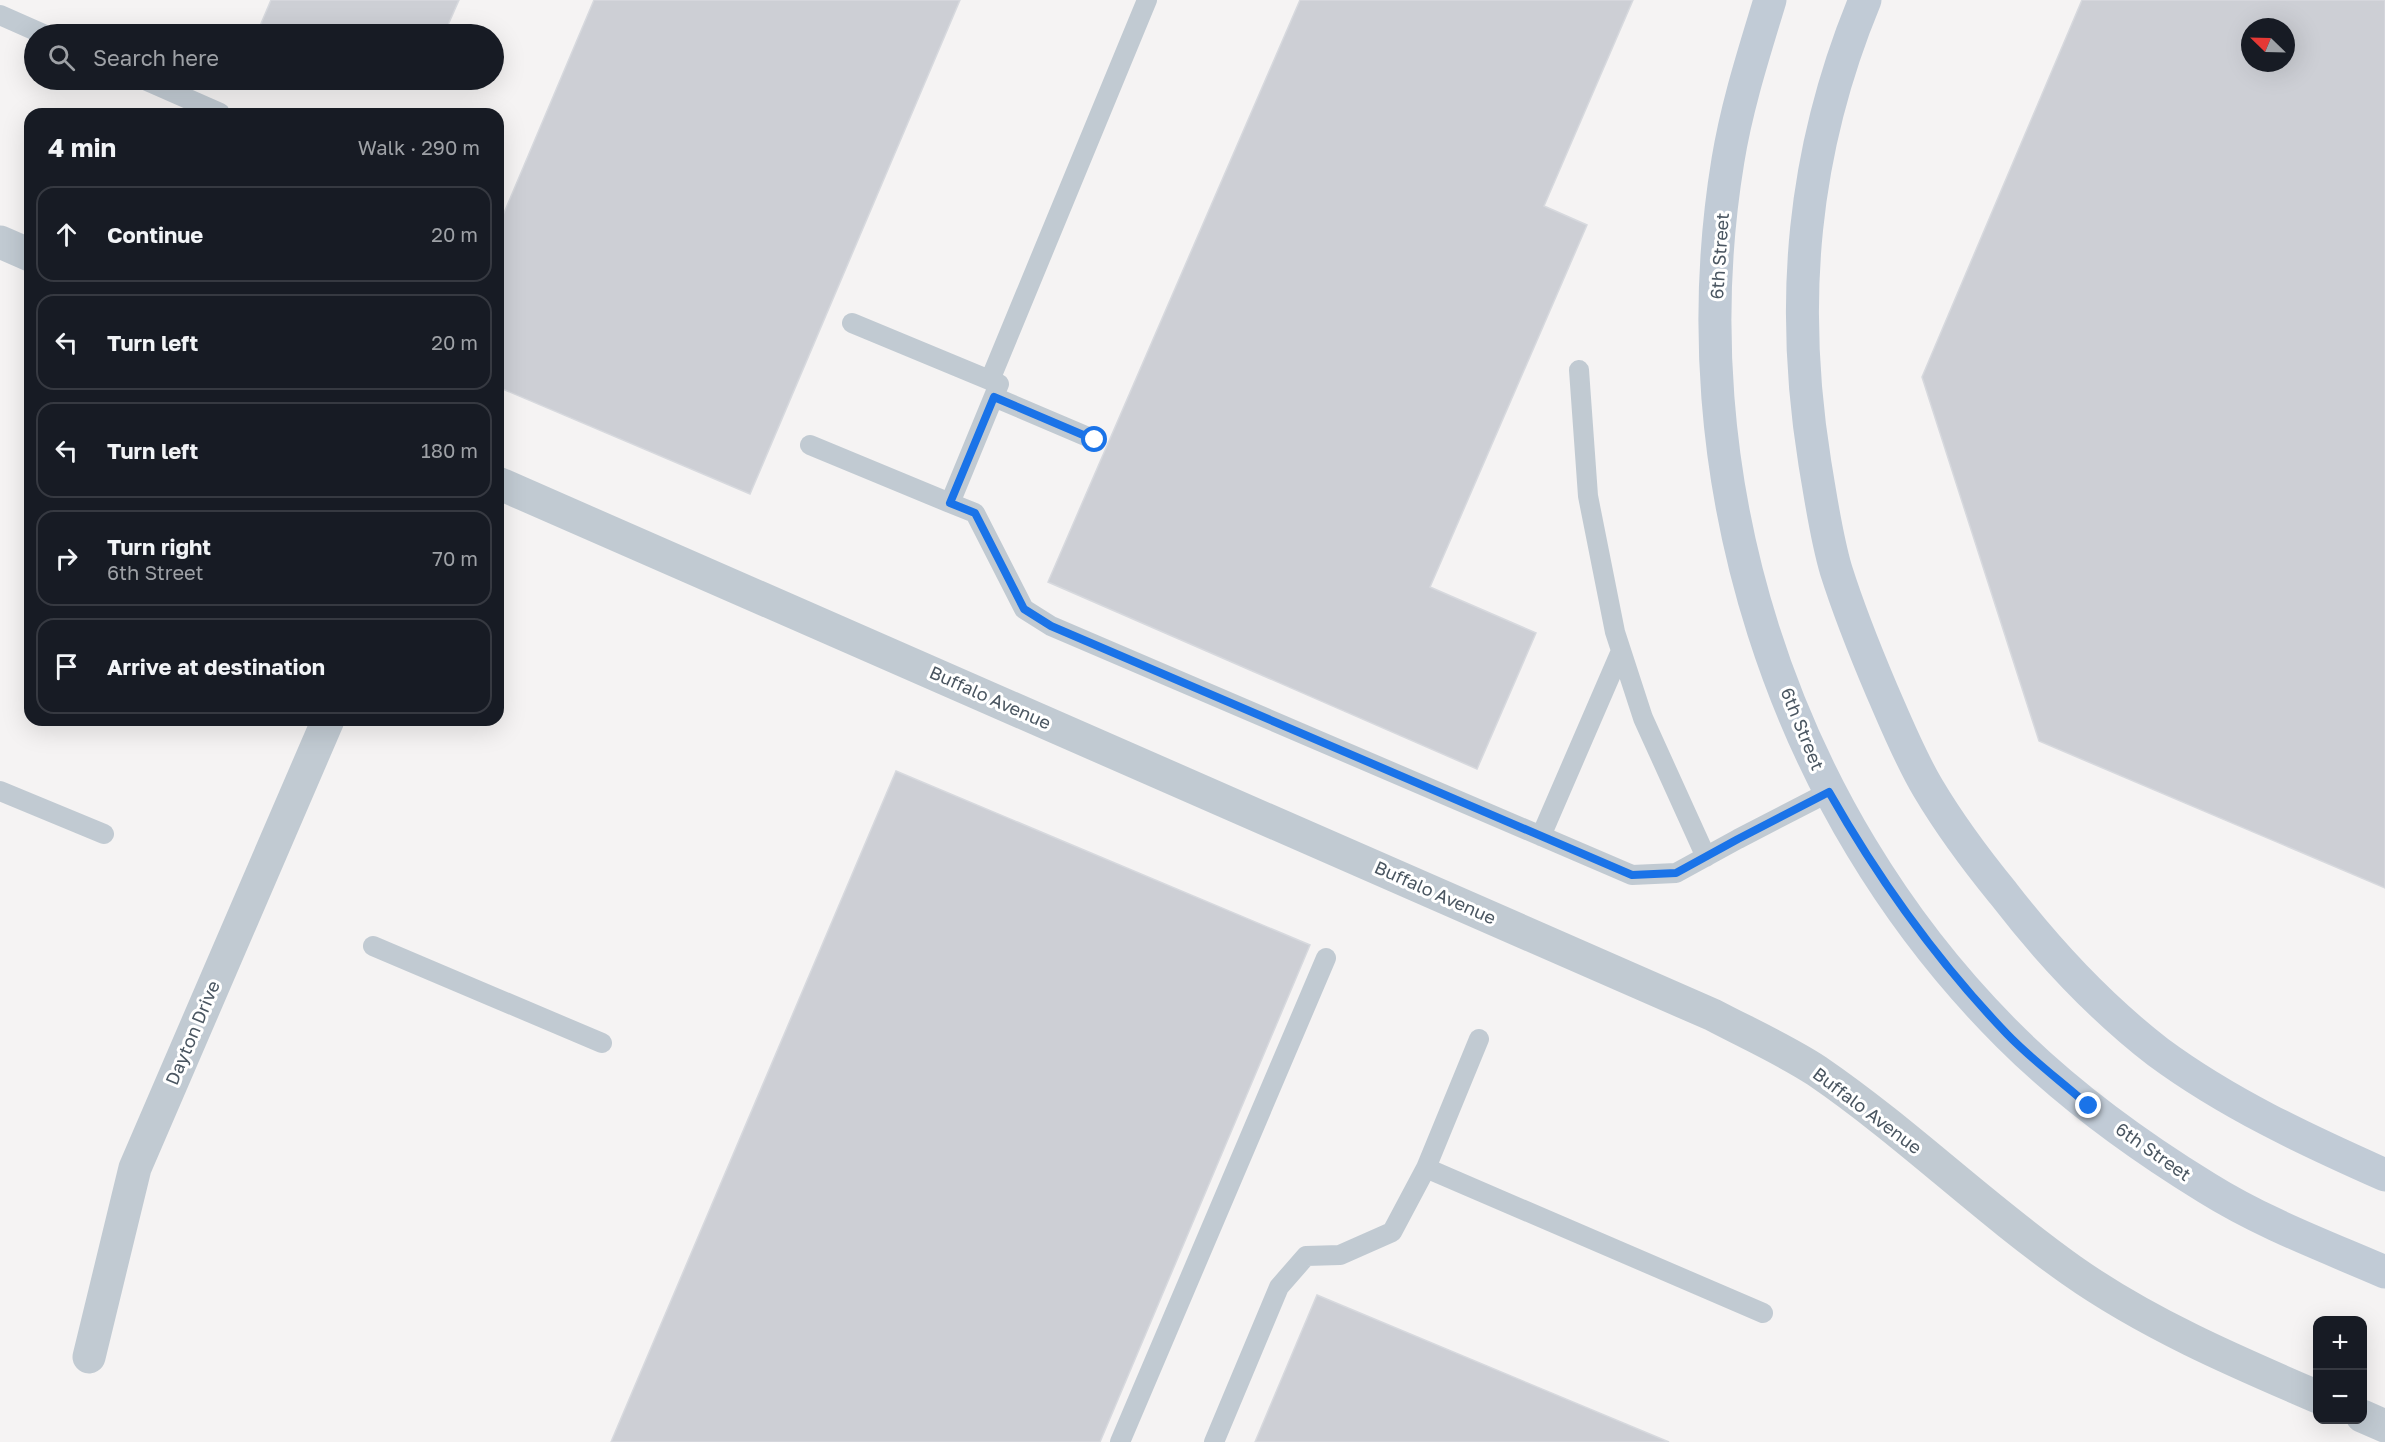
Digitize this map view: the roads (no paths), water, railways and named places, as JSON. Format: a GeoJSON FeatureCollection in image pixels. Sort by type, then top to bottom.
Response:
{"type":"FeatureCollection","features":[{"type":"Feature","properties":{"kind":"main road","name":"6th Street"},"geometry":{"type":"LineString","coordinates":[[1770,0],[1746,79],[1727,172],[1717,254],[1715,347],[1720,429],[1750,592],[1767,644],[1829,792],[1862,850],[1944,964],[2008,1035],[2089,1106],[2163,1160],[2220,1196],[2258,1217],[2385,1272]]}},
{"type":"Feature","properties":{"kind":"main road"},"geometry":{"type":"LineString","coordinates":[[1865,0],[1841,66],[1815,160],[1803,261],[1802,324],[1811,438],[1836,568],[1862,645],[1895,721],[1927,787],[1970,851],[2019,915],[2063,965],[2122,1021],[2158,1052],[2265,1118],[2385,1175]]}},
{"type":"Feature","properties":{"kind":"street"},"geometry":{"type":"LineString","coordinates":[[0,242],[24,252]]}},
{"type":"Feature","properties":{"kind":"street","name":"Buffalo Avenue"},"geometry":{"type":"LineString","coordinates":[[504,486],[1713,1015],[1815,1070],[1891,1126],[2012,1227],[2073,1272],[2142,1313],[2247,1366],[2313,1395]]}},
{"type":"Feature","properties":{"kind":"street","name":"Dayton Drive"},"geometry":{"type":"LineString","coordinates":[[89,1357],[135,1168],[325,726]]}},
{"type":"Feature","properties":{"kind":"street"},"geometry":{"type":"LineString","coordinates":[[2367,1418],[2385,1426]]}},
{"type":"Feature","properties":{"kind":"lane"},"geometry":{"type":"LineString","coordinates":[[950,503],[992,388],[1147,0]]}},
{"type":"Feature","properties":{"kind":"lane"},"geometry":{"type":"LineString","coordinates":[[0,15],[24,26]]}},
{"type":"Feature","properties":{"kind":"lane"},"geometry":{"type":"LineString","coordinates":[[168,90],[209,108]]}},
{"type":"Feature","properties":{"kind":"lane"},"geometry":{"type":"LineString","coordinates":[[852,323],[992,388],[1095,440]]}},
{"type":"Feature","properties":{"kind":"lane"},"geometry":{"type":"LineString","coordinates":[[1579,370],[1588,496],[1615,632],[1643,718],[1706,857]]}},
{"type":"Feature","properties":{"kind":"lane"},"geometry":{"type":"LineString","coordinates":[[810,445],[975,513],[1024,609],[1051,626],[1632,875],[1676,873],[1829,792]]}},
{"type":"Feature","properties":{"kind":"lane"},"geometry":{"type":"LineString","coordinates":[[1541,836],[1621,651]]}},
{"type":"Feature","properties":{"kind":"lane"},"geometry":{"type":"LineString","coordinates":[[0,791],[104,834]]}},
{"type":"Feature","properties":{"kind":"lane"},"geometry":{"type":"LineString","coordinates":[[373,946],[602,1043]]}},
{"type":"Feature","properties":{"kind":"lane"},"geometry":{"type":"LineString","coordinates":[[1120,1442],[1326,958]]}},
{"type":"Feature","properties":{"kind":"lane"},"geometry":{"type":"LineString","coordinates":[[1214,1442],[1279,1287],[1306,1256],[1340,1255],[1392,1232],[1426,1168],[1479,1039]]}},
{"type":"Feature","properties":{"kind":"lane"},"geometry":{"type":"LineString","coordinates":[[1426,1168],[1763,1313]]}}]}
